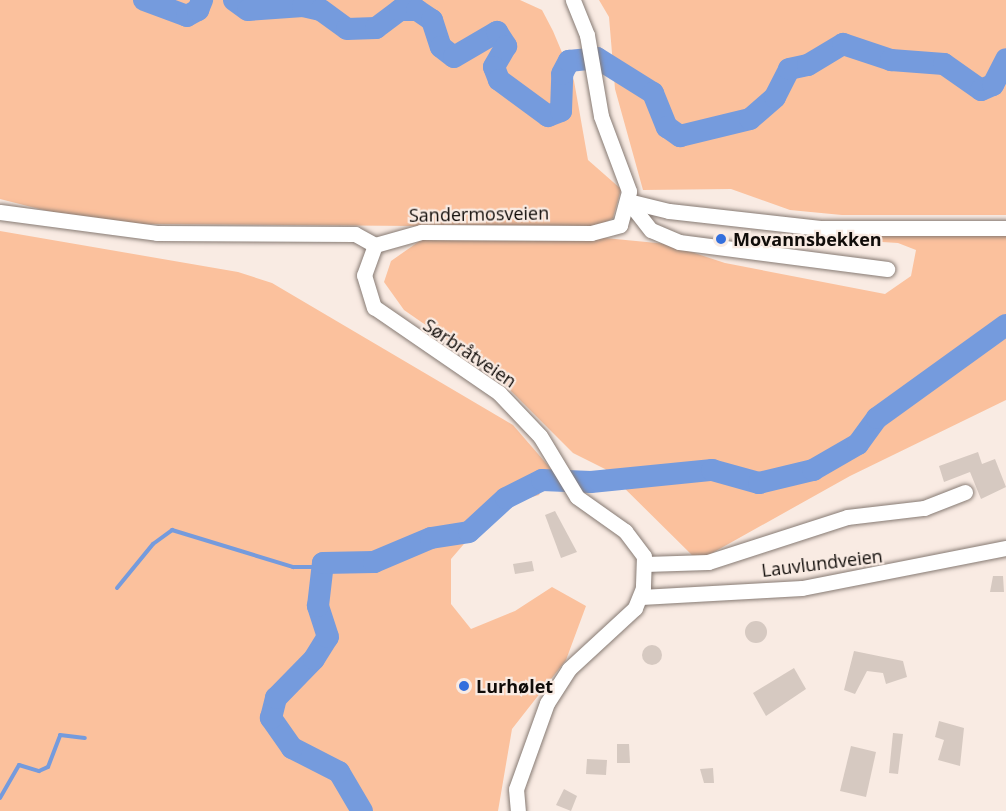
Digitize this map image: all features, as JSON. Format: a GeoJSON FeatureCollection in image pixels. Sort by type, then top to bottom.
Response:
{"type":"FeatureCollection","features":[{"type":"Feature","properties":{"kind":"street"},"geometry":{"type":"LineString","coordinates":[[573,0],[591,56],[601,116],[626,182],[628,201],[651,230],[679,242],[887,269]]}},
{"type":"Feature","properties":{"kind":"street"},"geometry":{"type":"LineString","coordinates":[[628,201],[669,211],[820,228],[1006,228]]}},
{"type":"Feature","properties":{"kind":"street","name":"Sandermosveien"},"geometry":{"type":"LineString","coordinates":[[375,245],[421,232],[607,232],[624,219],[628,201]]}},
{"type":"Feature","properties":{"kind":"street"},"geometry":{"type":"LineString","coordinates":[[0,212],[157,233],[356,234],[375,245]]}},
{"type":"Feature","properties":{"kind":"street","name":"Sørbråtveien"},"geometry":{"type":"LineString","coordinates":[[375,245],[364,275],[374,307],[499,393],[540,436],[571,489],[625,531],[645,564]]}},
{"type":"Feature","properties":{"kind":"street"},"geometry":{"type":"LineString","coordinates":[[518,811],[516,789],[555,687],[641,597],[645,564],[708,562],[858,514],[924,508],[965,492]]}},
{"type":"Feature","properties":{"kind":"street","name":"Lauvlundveien"},"geometry":{"type":"LineString","coordinates":[[641,597],[802,588],[1006,548]]}},
{"type":"Feature","properties":{"kind":"shaded area"},"geometry":{"type":"Polygon","coordinates":[[[0,0],[520,0],[542,10],[553,31],[574,81],[588,160],[621,189],[613,218],[599,226],[558,227],[139,224],[79,219],[0,199],[0,0]]]}},
{"type":"Feature","properties":{"kind":"shaded area"},"geometry":{"type":"Polygon","coordinates":[[[599,0],[1006,0],[1006,215],[842,215],[790,210],[731,189],[643,190],[615,89],[609,17],[599,0]]]}},
{"type":"Feature","properties":{"kind":"shaded area"},"geometry":{"type":"Polygon","coordinates":[[[841,230],[1006,235],[1006,400],[850,476],[698,561],[605,469],[573,453],[489,369],[404,310],[384,282],[391,261],[421,240],[605,238],[667,244],[725,263],[885,294],[911,276],[916,250],[898,243],[836,239],[841,230]]]}},
{"type":"Feature","properties":{"kind":"shaded area"},"geometry":{"type":"Polygon","coordinates":[[[0,231],[238,272],[272,283],[513,425],[551,469],[539,495],[495,508],[451,559],[451,604],[471,629],[515,611],[552,587],[586,606],[566,660],[512,729],[498,811],[0,811],[0,231]]]}},
{"type":"Feature","properties":{"kind":"building"},"geometry":{"type":"Polygon","coordinates":[[[978,452],[982,464],[995,459],[1006,487],[981,499],[970,472],[944,482],[939,466],[978,452]]]}},
{"type":"Feature","properties":{"kind":"building"},"geometry":{"type":"Polygon","coordinates":[[[555,511],[577,552],[561,558],[545,515],[555,511]]]}},
{"type":"Feature","properties":{"kind":"building"},"geometry":{"type":"Polygon","coordinates":[[[532,561],[534,571],[515,574],[513,564],[532,561]]]}},
{"type":"Feature","properties":{"kind":"building"},"geometry":{"type":"Polygon","coordinates":[[[993,576],[1003,576],[1004,592],[990,592],[993,576]]]}},
{"type":"Feature","properties":{"kind":"building"},"geometry":{"type":"Polygon","coordinates":[[[756,621],[766,628],[767,632],[760,642],[756,643],[746,636],[745,632],[752,622],[756,621]]]}},
{"type":"Feature","properties":{"kind":"building"},"geometry":{"type":"Polygon","coordinates":[[[652,645],[659,648],[662,655],[659,662],[652,665],[645,662],[642,655],[645,648],[652,645]]]}},
{"type":"Feature","properties":{"kind":"building"},"geometry":{"type":"Polygon","coordinates":[[[854,651],[903,661],[907,677],[886,684],[883,673],[867,671],[855,694],[844,690],[854,651]]]}},
{"type":"Feature","properties":{"kind":"building"},"geometry":{"type":"Polygon","coordinates":[[[794,668],[806,689],[766,716],[753,693],[794,668]]]}},
{"type":"Feature","properties":{"kind":"building"},"geometry":{"type":"Polygon","coordinates":[[[939,721],[964,728],[960,766],[938,760],[944,740],[935,737],[939,721]]]}},
{"type":"Feature","properties":{"kind":"building"},"geometry":{"type":"Polygon","coordinates":[[[893,733],[903,734],[898,774],[889,773],[893,733]]]}},
{"type":"Feature","properties":{"kind":"building"},"geometry":{"type":"Polygon","coordinates":[[[617,744],[629,744],[630,763],[617,763],[617,744]]]}},
{"type":"Feature","properties":{"kind":"building"},"geometry":{"type":"Polygon","coordinates":[[[851,746],[876,752],[866,797],[840,791],[851,746]]]}},
{"type":"Feature","properties":{"kind":"building"},"geometry":{"type":"Polygon","coordinates":[[[587,759],[607,760],[606,775],[586,774],[587,759]]]}},
{"type":"Feature","properties":{"kind":"building"},"geometry":{"type":"Polygon","coordinates":[[[713,768],[714,783],[704,783],[700,769],[713,768]]]}},
{"type":"Feature","properties":{"kind":"building"},"geometry":{"type":"Polygon","coordinates":[[[564,789],[577,796],[571,811],[556,805],[564,789]]]}},
{"type":"Feature","properties":{"kind":"waterway","name":"Movannsbekken"},"geometry":{"type":"LineString","coordinates":[[144,0],[187,16],[198,10],[202,0]]}},
{"type":"Feature","properties":{"kind":"waterway","name":"Movannsbekken"},"geometry":{"type":"LineString","coordinates":[[234,0],[248,10],[303,6],[321,10],[347,29],[376,28],[400,10],[417,10],[432,20],[441,47],[454,57],[497,32],[506,46],[494,67],[499,80],[548,116],[561,111],[562,74],[569,61],[597,58],[653,93],[667,127],[680,136],[750,119],[775,97],[789,69],[808,65],[843,44],[891,60],[944,64],[981,90],[993,85],[1006,59]]}},
{"type":"Feature","properties":{"kind":"waterway","name":"Movannsbekken"},"geometry":{"type":"LineString","coordinates":[[362,811],[339,772],[292,748],[271,718],[276,698],[314,659],[328,637],[318,606],[323,563],[374,562],[431,538],[469,532],[506,498],[542,480],[591,482],[712,470],[759,483],[813,470],[858,444],[877,418],[1006,325]]}},
{"type":"Feature","properties":{"kind":"waterway"},"geometry":{"type":"LineString","coordinates":[[117,588],[153,544],[172,530],[293,567],[320,567]]}},
{"type":"Feature","properties":{"kind":"waterway"},"geometry":{"type":"LineString","coordinates":[[0,798],[19,765],[39,771],[48,767],[60,735],[85,738]]}},
{"type":"Feature","properties":{"kind":"place","name":"Movannsbekken"},"geometry":{"type":"Point","coordinates":[721,239]}},
{"type":"Feature","properties":{"kind":"place","name":"Lurhølet"},"geometry":{"type":"Point","coordinates":[464,686]}}]}
